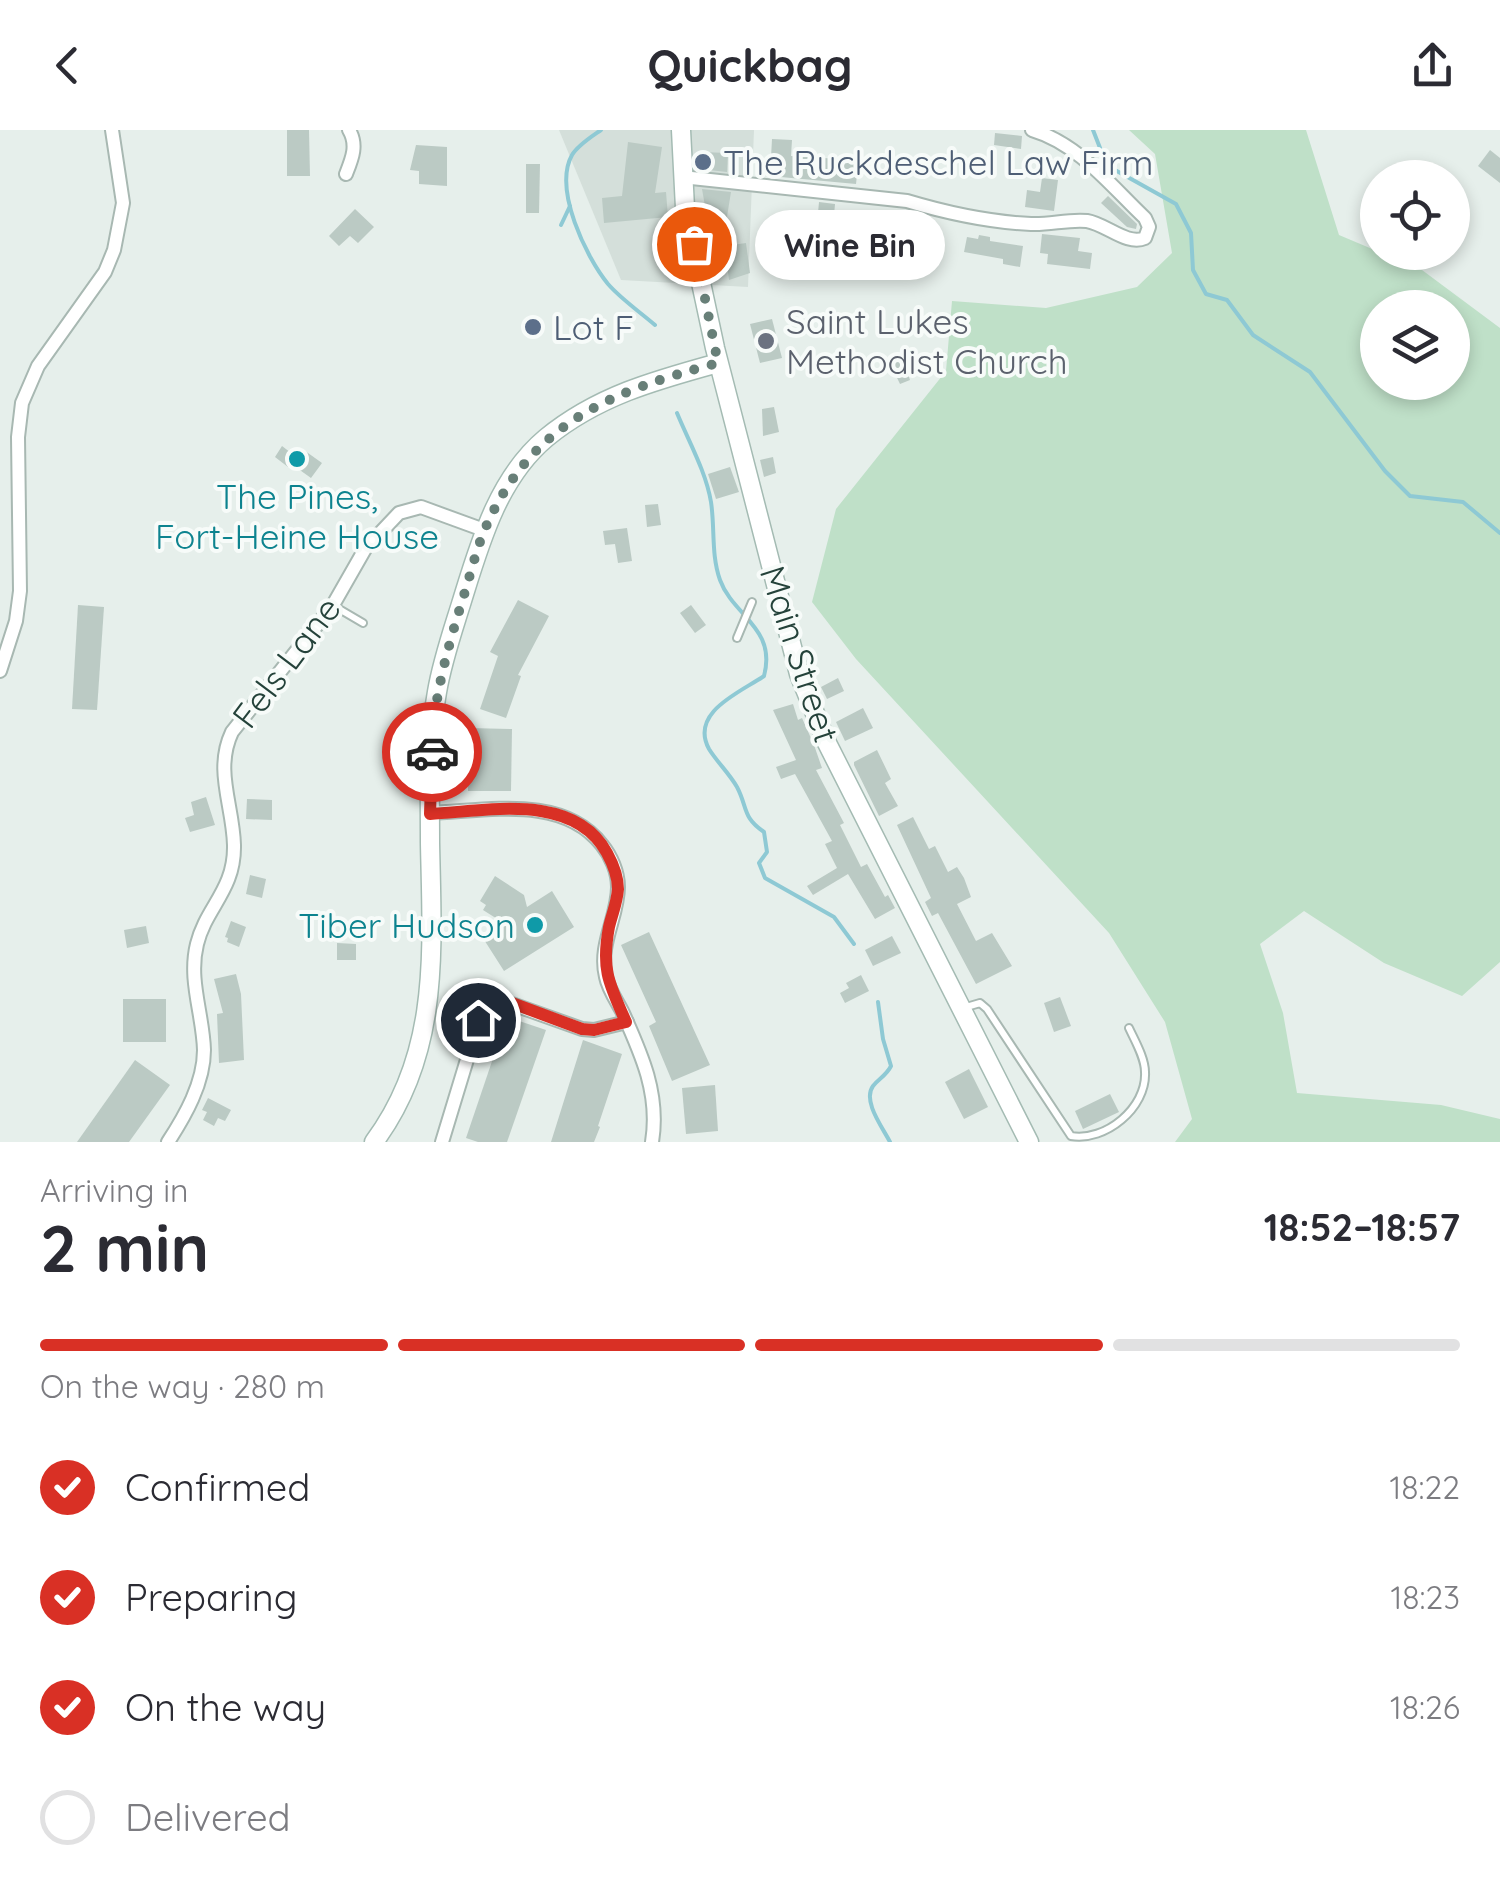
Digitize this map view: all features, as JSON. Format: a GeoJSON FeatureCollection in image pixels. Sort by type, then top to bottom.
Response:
{"type":"FeatureCollection","features":[{"type":"Feature","properties":{"kind":"main road","name":"Main Street"},"geometry":{"type":"LineString","coordinates":[[681,130],[685,208],[718,363],[799,674],[827,743],[1029,1142]]}},
{"type":"Feature","properties":{"kind":"main road"},"geometry":{"type":"LineString","coordinates":[[374,1142],[400,1102],[429,1011],[430,814],[436,692],[484,530],[524,463],[543,441],[574,418],[602,400],[636,386],[718,363]]}},
{"type":"Feature","properties":{"kind":"street"},"geometry":{"type":"LineString","coordinates":[[0,670],[16,621],[20,592],[18,438],[22,403],[38,366],[105,272],[114,250],[123,204],[112,130]]}},
{"type":"Feature","properties":{"kind":"street"},"geometry":{"type":"LineString","coordinates":[[346,174],[354,154],[349,130]]}},
{"type":"Feature","properties":{"kind":"street"},"geometry":{"type":"LineString","coordinates":[[682,177],[907,201],[957,214],[1032,224],[1092,222],[1132,240],[1142,240],[1148,234],[1150,227],[1145,218],[1074,150],[1054,137],[1032,130]]}},
{"type":"Feature","properties":{"kind":"street","name":"Fels Lane"},"geometry":{"type":"LineString","coordinates":[[168,1142],[183,1118],[202,1070],[204,1050],[193,967],[198,940],[226,889],[233,862],[234,843],[223,772],[226,745],[245,715],[333,605],[365,549],[399,513],[421,507],[484,530]]}},
{"type":"Feature","properties":{"kind":"street"},"geometry":{"type":"LineString","coordinates":[[430,814],[540,810],[558,813],[595,837],[614,868],[618,885],[604,956],[606,977],[648,1074],[654,1113],[652,1142]]}},
{"type":"Feature","properties":{"kind":"street"},"geometry":{"type":"LineString","coordinates":[[442,1142],[478,1020],[492,1006],[509,1002],[582,1029],[626,1022]]}},
{"type":"Feature","properties":{"kind":"lane"},"geometry":{"type":"LineString","coordinates":[[737,638],[752,602]]}},
{"type":"Feature","properties":{"kind":"lane"},"geometry":{"type":"LineString","coordinates":[[333,605],[364,623]]}},
{"type":"Feature","properties":{"kind":"lane"},"geometry":{"type":"LineString","coordinates":[[962,1008],[980,1003],[987,1009],[1071,1136],[1084,1138],[1099,1134],[1124,1117],[1144,1093],[1146,1069],[1129,1028]]}},
{"type":"Feature","properties":{"kind":"shaded area"},"geometry":{"type":"Polygon","coordinates":[[[559,130],[754,130],[748,287],[621,280],[559,130]]]}},
{"type":"Feature","properties":{"kind":"green space"},"geometry":{"type":"Polygon","coordinates":[[[1129,130],[1306,130],[1339,235],[1360,244],[1360,270],[1422,270],[1449,290],[1360,290],[1360,400],[1470,400],[1470,306],[1500,328],[1500,962],[1462,996],[1384,963],[1304,911],[1260,944],[1283,1013],[1297,1093],[1441,1105],[1500,1119],[1500,1142],[1175,1142],[1192,1119],[1165,1022],[1109,933],[856,659],[812,602],[836,509],[946,371],[952,301],[1046,308],[1137,287],[1172,253],[1155,154],[1129,130]]]}},
{"type":"Feature","properties":{"kind":"building"},"geometry":{"type":"Polygon","coordinates":[[[287,130],[309,130],[310,176],[287,176],[287,130]]]}},
{"type":"Feature","properties":{"kind":"building"},"geometry":{"type":"Polygon","coordinates":[[[995,133],[1022,136],[1021,149],[994,145],[995,133]]]}},
{"type":"Feature","properties":{"kind":"building"},"geometry":{"type":"Polygon","coordinates":[[[772,139],[792,140],[791,156],[859,157],[856,184],[770,176],[772,139]]]}},
{"type":"Feature","properties":{"kind":"building"},"geometry":{"type":"Polygon","coordinates":[[[628,142],[662,147],[655,193],[666,192],[668,217],[604,223],[602,198],[622,196],[628,142]]]}},
{"type":"Feature","properties":{"kind":"building"},"geometry":{"type":"Polygon","coordinates":[[[416,145],[447,147],[447,186],[419,184],[419,171],[410,170],[416,145]]]}},
{"type":"Feature","properties":{"kind":"building"},"geometry":{"type":"Polygon","coordinates":[[[1490,150],[1500,158],[1500,183],[1478,166],[1490,150]]]}},
{"type":"Feature","properties":{"kind":"building"},"geometry":{"type":"Polygon","coordinates":[[[701,152],[728,153],[727,172],[700,169],[701,152]]]}},
{"type":"Feature","properties":{"kind":"building"},"geometry":{"type":"Polygon","coordinates":[[[526,164],[540,164],[539,213],[526,213],[526,164]]]}},
{"type":"Feature","properties":{"kind":"building"},"geometry":{"type":"Polygon","coordinates":[[[1042,178],[1058,180],[1054,211],[1025,207],[1027,190],[1040,192],[1042,178]]]}},
{"type":"Feature","properties":{"kind":"building"},"geometry":{"type":"Polygon","coordinates":[[[702,189],[731,192],[725,229],[733,229],[733,241],[710,241],[711,207],[705,206],[702,189]]]}},
{"type":"Feature","properties":{"kind":"building"},"geometry":{"type":"Polygon","coordinates":[[[1108,196],[1137,224],[1136,229],[1127,227],[1101,203],[1108,196]]]}},
{"type":"Feature","properties":{"kind":"building"},"geometry":{"type":"Polygon","coordinates":[[[819,202],[835,204],[833,226],[817,224],[819,202]]]}},
{"type":"Feature","properties":{"kind":"building"},"geometry":{"type":"Polygon","coordinates":[[[355,209],[374,227],[358,243],[350,236],[339,246],[329,236],[355,209]]]}},
{"type":"Feature","properties":{"kind":"building"},"geometry":{"type":"Polygon","coordinates":[[[842,231],[906,232],[904,260],[866,257],[866,264],[841,267],[842,231]]]}},
{"type":"Feature","properties":{"kind":"building"},"geometry":{"type":"Polygon","coordinates":[[[1042,234],[1080,238],[1078,251],[1092,253],[1090,269],[1047,264],[1048,254],[1040,253],[1042,234]]]}},
{"type":"Feature","properties":{"kind":"building"},"geometry":{"type":"Polygon","coordinates":[[[979,235],[990,237],[990,241],[1023,246],[1020,267],[1003,264],[1003,259],[964,252],[967,237],[978,239],[979,235]]]}},
{"type":"Feature","properties":{"kind":"building"},"geometry":{"type":"Polygon","coordinates":[[[746,243],[750,273],[729,280],[725,246],[746,243]]]}},
{"type":"Feature","properties":{"kind":"building"},"geometry":{"type":"Polygon","coordinates":[[[802,251],[804,276],[784,276],[782,252],[802,251]]]}},
{"type":"Feature","properties":{"kind":"building","name":"Saint Lukes Methodist Church"},"geometry":{"type":"Polygon","coordinates":[[[772,319],[782,358],[760,363],[750,324],[772,319]]]}},
{"type":"Feature","properties":{"kind":"building"},"geometry":{"type":"Polygon","coordinates":[[[910,349],[919,369],[908,374],[910,380],[900,384],[888,359],[910,349]]]}},
{"type":"Feature","properties":{"kind":"building"},"geometry":{"type":"Polygon","coordinates":[[[774,407],[779,432],[763,436],[762,409],[774,407]]]}},
{"type":"Feature","properties":{"kind":"building","name":"The Pines, Fort-Heine House"},"geometry":{"type":"Polygon","coordinates":[[[282,446],[295,456],[301,448],[322,463],[311,478],[275,457],[282,446]]]}},
{"type":"Feature","properties":{"kind":"building"},"geometry":{"type":"Polygon","coordinates":[[[773,457],[776,473],[764,477],[760,460],[773,457]]]}},
{"type":"Feature","properties":{"kind":"building"},"geometry":{"type":"Polygon","coordinates":[[[730,467],[739,492],[716,499],[708,474],[730,467]]]}},
{"type":"Feature","properties":{"kind":"building"},"geometry":{"type":"Polygon","coordinates":[[[658,504],[661,525],[647,527],[645,505],[658,504]]]}},
{"type":"Feature","properties":{"kind":"building"},"geometry":{"type":"Polygon","coordinates":[[[627,528],[632,561],[618,563],[615,544],[605,545],[603,531],[627,528]]]}},
{"type":"Feature","properties":{"kind":"building"},"geometry":{"type":"Polygon","coordinates":[[[518,600],[549,616],[518,675],[521,676],[506,718],[480,709],[498,656],[490,652],[518,600]]]}},
{"type":"Feature","properties":{"kind":"building"},"geometry":{"type":"Polygon","coordinates":[[[78,605],[104,607],[97,710],[72,709],[78,605]]]}},
{"type":"Feature","properties":{"kind":"building"},"geometry":{"type":"Polygon","coordinates":[[[691,605],[706,625],[695,633],[680,613],[691,605]]]}},
{"type":"Feature","properties":{"kind":"building"},"geometry":{"type":"Polygon","coordinates":[[[838,678],[844,691],[827,699],[821,687],[838,678]]]}},
{"type":"Feature","properties":{"kind":"building"},"geometry":{"type":"Polygon","coordinates":[[[793,704],[814,745],[822,768],[816,770],[844,823],[840,825],[861,867],[867,864],[895,908],[875,919],[848,874],[813,895],[807,886],[837,868],[825,844],[832,841],[795,774],[781,779],[776,767],[796,760],[773,710],[793,704]]]}},
{"type":"Feature","properties":{"kind":"building"},"geometry":{"type":"Polygon","coordinates":[[[863,708],[873,728],[845,741],[836,722],[863,708]]]}},
{"type":"Feature","properties":{"kind":"building"},"geometry":{"type":"Polygon","coordinates":[[[469,728],[512,729],[511,791],[468,791],[469,728]]]}},
{"type":"Feature","properties":{"kind":"building"},"geometry":{"type":"Polygon","coordinates":[[[877,750],[891,779],[885,783],[898,806],[879,816],[854,765],[877,750]]]}},
{"type":"Feature","properties":{"kind":"building"},"geometry":{"type":"Polygon","coordinates":[[[206,797],[215,825],[190,832],[185,818],[194,815],[191,802],[206,797]]]}},
{"type":"Feature","properties":{"kind":"building"},"geometry":{"type":"Polygon","coordinates":[[[247,799],[272,800],[272,820],[246,819],[247,799]]]}},
{"type":"Feature","properties":{"kind":"building"},"geometry":{"type":"Polygon","coordinates":[[[913,817],[929,849],[935,846],[948,872],[957,867],[964,878],[971,897],[957,904],[976,941],[992,933],[1012,966],[976,984],[938,913],[932,916],[925,902],[931,898],[897,825],[913,817]]]}},
{"type":"Feature","properties":{"kind":"building"},"geometry":{"type":"Polygon","coordinates":[[[250,875],[266,879],[262,898],[246,894],[250,875]]]}},
{"type":"Feature","properties":{"kind":"building","name":"Tiber Hudson"},"geometry":{"type":"Polygon","coordinates":[[[495,876],[524,895],[527,907],[552,891],[574,927],[504,971],[481,935],[502,922],[483,910],[486,905],[480,901],[495,876]]]}},
{"type":"Feature","properties":{"kind":"building"},"geometry":{"type":"Polygon","coordinates":[[[231,921],[246,927],[239,947],[225,937],[231,921]]]}},
{"type":"Feature","properties":{"kind":"building"},"geometry":{"type":"Polygon","coordinates":[[[146,926],[149,943],[127,948],[124,930],[146,926]]]}},
{"type":"Feature","properties":{"kind":"building"},"geometry":{"type":"Polygon","coordinates":[[[649,932],[710,1065],[672,1081],[649,1026],[656,1022],[621,945],[649,932]]]}},
{"type":"Feature","properties":{"kind":"building"},"geometry":{"type":"Polygon","coordinates":[[[892,936],[901,953],[873,966],[865,950],[892,936]]]}},
{"type":"Feature","properties":{"kind":"building"},"geometry":{"type":"Polygon","coordinates":[[[337,943],[356,944],[356,960],[337,960],[337,943]]]}},
{"type":"Feature","properties":{"kind":"building"},"geometry":{"type":"Polygon","coordinates":[[[236,974],[241,994],[244,1060],[219,1063],[217,1014],[223,1013],[214,979],[236,974]]]}},
{"type":"Feature","properties":{"kind":"building"},"geometry":{"type":"Polygon","coordinates":[[[861,975],[869,991],[845,1003],[840,993],[849,988],[846,983],[861,975]]]}},
{"type":"Feature","properties":{"kind":"building"},"geometry":{"type":"Polygon","coordinates":[[[1060,997],[1071,1026],[1054,1032],[1044,1003],[1060,997]]]}},
{"type":"Feature","properties":{"kind":"building"},"geometry":{"type":"Polygon","coordinates":[[[123,999],[166,999],[166,1042],[123,1042],[123,999]]]}},
{"type":"Feature","properties":{"kind":"building"},"geometry":{"type":"Polygon","coordinates":[[[507,1017],[546,1030],[507,1142],[478,1142],[466,1138],[507,1017]]]}},
{"type":"Feature","properties":{"kind":"building"},"geometry":{"type":"Polygon","coordinates":[[[583,1040],[622,1054],[600,1127],[594,1142],[551,1142],[583,1040]]]}},
{"type":"Feature","properties":{"kind":"building"},"geometry":{"type":"Polygon","coordinates":[[[135,1060],[170,1085],[129,1142],[77,1142],[135,1060]]]}},
{"type":"Feature","properties":{"kind":"building"},"geometry":{"type":"Polygon","coordinates":[[[969,1069],[988,1107],[964,1119],[945,1082],[969,1069]]]}},
{"type":"Feature","properties":{"kind":"building"},"geometry":{"type":"Polygon","coordinates":[[[715,1085],[718,1131],[686,1134],[682,1088],[715,1085]]]}},
{"type":"Feature","properties":{"kind":"building"},"geometry":{"type":"Polygon","coordinates":[[[1110,1094],[1119,1112],[1083,1129],[1075,1111],[1110,1094]]]}},
{"type":"Feature","properties":{"kind":"building"},"geometry":{"type":"Polygon","coordinates":[[[208,1098],[231,1110],[225,1121],[218,1118],[214,1126],[203,1120],[207,1112],[202,1110],[208,1098]]]}},
{"type":"Feature","properties":{"kind":"waterway"},"geometry":{"type":"LineString","coordinates":[[601,130],[572,155],[567,169],[569,204],[599,272],[655,325]]}},
{"type":"Feature","properties":{"kind":"waterway"},"geometry":{"type":"LineString","coordinates":[[1093,130],[1102,153],[1115,170],[1176,204],[1191,233],[1193,270],[1206,294],[1227,300],[1253,335],[1310,372],[1385,471],[1410,496],[1463,502],[1500,533]]}},
{"type":"Feature","properties":{"kind":"waterway"},"geometry":{"type":"LineString","coordinates":[[561,225],[570,206]]}},
{"type":"Feature","properties":{"kind":"waterway"},"geometry":{"type":"LineString","coordinates":[[677,413],[709,491],[720,580],[759,634],[766,660],[764,676],[731,696],[712,714],[706,724],[709,749],[737,787],[749,817],[764,832],[767,852],[759,863],[765,878],[834,917],[854,944]]}},
{"type":"Feature","properties":{"kind":"waterway"},"geometry":{"type":"LineString","coordinates":[[878,1002],[891,1066],[873,1086],[870,1099],[890,1142]]}},
{"type":"Feature","properties":{"kind":"way so far"},"geometry":{"type":"LineString","coordinates":[[432,752],[436,692],[484,530],[524,463],[543,441],[602,400],[636,386],[718,363],[694,244]]}},
{"type":"Feature","properties":{"kind":"place","name":"The Ruckdeschel Law Firm"},"geometry":{"type":"Point","coordinates":[703,162]}},
{"type":"Feature","properties":{"kind":"place","name":"Wine Bin"},"geometry":{"type":"Point","coordinates":[694,244]}},
{"type":"Feature","properties":{"kind":"place","name":"Lot F"},"geometry":{"type":"Point","coordinates":[533,327]}},
{"type":"Feature","properties":{"kind":"place","name":"Saint Lukes Methodist Church"},"geometry":{"type":"Point","coordinates":[766,341]}},
{"type":"Feature","properties":{"kind":"place","name":"The Pines, Fort-Heine House"},"geometry":{"type":"Point","coordinates":[297,459]}},
{"type":"Feature","properties":{"kind":"place","name":"Tiber Hudson"},"geometry":{"type":"Point","coordinates":[535,925]}},
{"type":"Feature","properties":{"kind":"route"},"geometry":{"type":"LineString","coordinates":[[432,752],[430,814],[522,810],[558,813],[595,837],[605,849],[618,885],[604,956],[606,977],[626,1022],[582,1029],[509,1002],[492,1006],[478,1020]]}}]}
